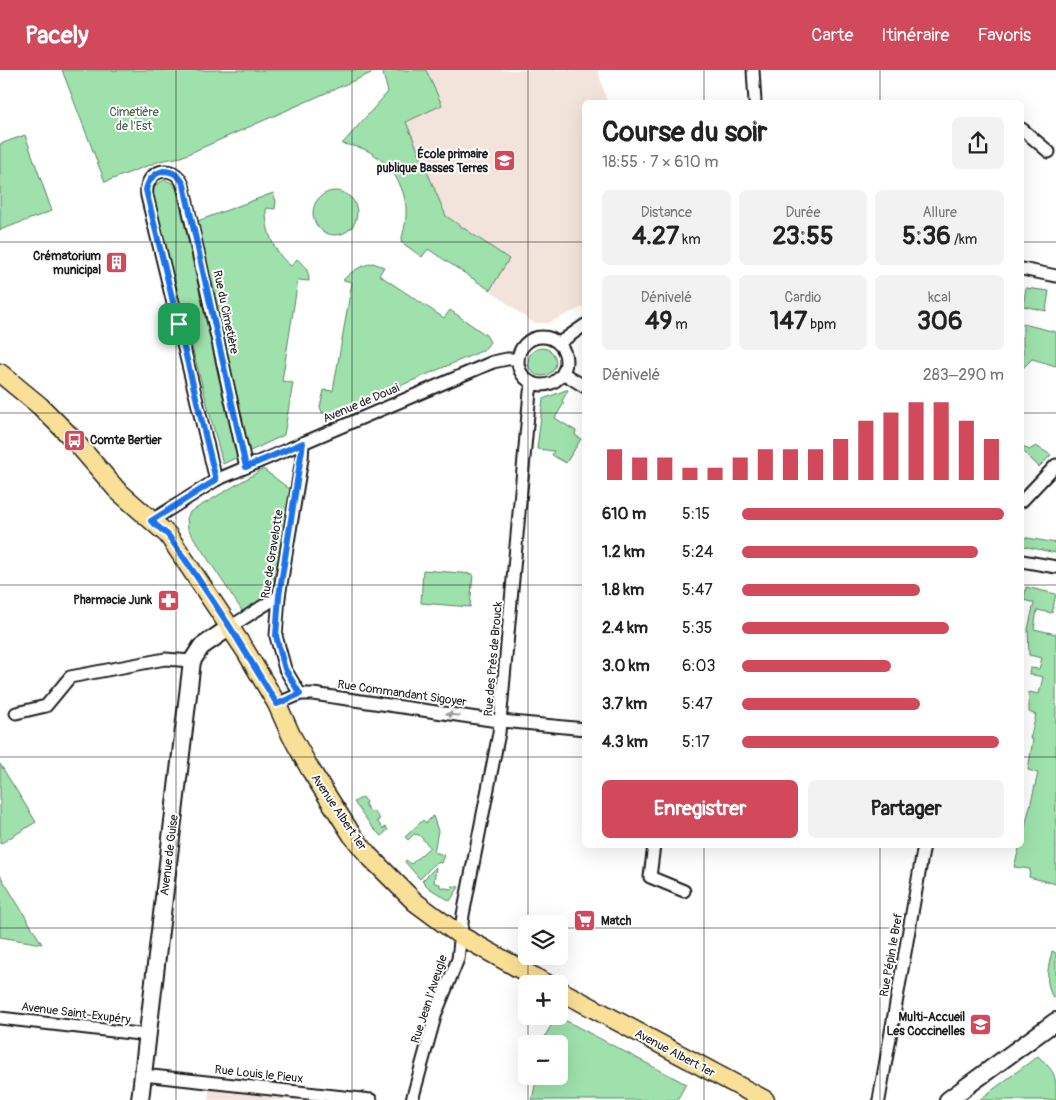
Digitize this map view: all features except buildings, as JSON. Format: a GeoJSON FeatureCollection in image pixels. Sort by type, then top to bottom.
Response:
{"type":"FeatureCollection","features":[{"type":"Feature","properties":{"kind":"main road","name":"Avenue Albert 1er"},"geometry":{"type":"LineString","coordinates":[[0,373],[42,407],[74,440],[117,490],[168,535],[230,627],[277,704],[291,735],[310,769],[352,835],[369,856],[415,902],[461,936],[531,975]]}},
{"type":"Feature","properties":{"kind":"main road","name":"Avenue Albert 1er"},"geometry":{"type":"LineString","coordinates":[[568,995],[766,1100]]}},
{"type":"Feature","properties":{"kind":"street"},"geometry":{"type":"LineString","coordinates":[[753,70],[755,100]]}},
{"type":"Feature","properties":{"kind":"street"},"geometry":{"type":"LineString","coordinates":[[1024,131],[1049,152]]}},
{"type":"Feature","properties":{"kind":"street","name":"Rue du Cimetière"},"geometry":{"type":"LineString","coordinates":[[216,480],[148,196],[147,184],[154,175],[163,171],[168,171],[179,177],[184,185],[246,467]]}},
{"type":"Feature","properties":{"kind":"street"},"geometry":{"type":"LineString","coordinates":[[1024,269],[1056,276]]}},
{"type":"Feature","properties":{"kind":"street"},"geometry":{"type":"LineString","coordinates":[[559,343],[582,326]]}},
{"type":"Feature","properties":{"kind":"street"},"geometry":{"type":"LineString","coordinates":[[548,337],[559,343],[564,350],[566,365],[559,378],[547,384],[533,383],[522,374],[518,359],[524,346],[534,338],[548,337]]}},
{"type":"Feature","properties":{"kind":"street","name":"Avenue de Douai"},"geometry":{"type":"LineString","coordinates":[[151,521],[216,480],[493,362],[518,359]]}},
{"type":"Feature","properties":{"kind":"street"},"geometry":{"type":"LineString","coordinates":[[563,373],[582,385]]}},
{"type":"Feature","properties":{"kind":"street","name":"Rue des Près de Brouck"},"geometry":{"type":"LineString","coordinates":[[461,936],[463,915],[501,721],[530,392],[533,383]]}},
{"type":"Feature","properties":{"kind":"street","name":"Rue de Gravelotte"},"geometry":{"type":"LineString","coordinates":[[300,694],[285,669],[276,636],[279,596],[303,443]]}},
{"type":"Feature","properties":{"kind":"street"},"geometry":{"type":"LineString","coordinates":[[1024,499],[1056,466]]}},
{"type":"Feature","properties":{"kind":"street"},"geometry":{"type":"LineString","coordinates":[[1024,561],[1056,567]]}},
{"type":"Feature","properties":{"kind":"street"},"geometry":{"type":"LineString","coordinates":[[16,713],[46,706],[70,678],[165,659],[192,661],[202,647],[279,596]]}},
{"type":"Feature","properties":{"kind":"street","name":"Avenue de Guise"},"geometry":{"type":"LineString","coordinates":[[140,1100],[192,661]]}},
{"type":"Feature","properties":{"kind":"street","name":"Rue Commandant Sigoyer"},"geometry":{"type":"LineString","coordinates":[[277,704],[300,694],[501,721],[582,729]]}},
{"type":"Feature","properties":{"kind":"street"},"geometry":{"type":"LineString","coordinates":[[654,848],[650,877],[684,891]]}},
{"type":"Feature","properties":{"kind":"street","name":"Rue Pépin le Bref"},"geometry":{"type":"LineString","coordinates":[[879,1100],[923,848]]}},
{"type":"Feature","properties":{"kind":"street","name":"Rue Jean l'Aveugle"},"geometry":{"type":"LineString","coordinates":[[412,1100],[436,1014],[458,959],[461,936]]}},
{"type":"Feature","properties":{"kind":"street","name":"Avenue Saint-Exupéry"},"geometry":{"type":"LineString","coordinates":[[0,1018],[148,1035]]}},
{"type":"Feature","properties":{"kind":"street"},"geometry":{"type":"LineString","coordinates":[[948,1100],[1056,1021]]}},
{"type":"Feature","properties":{"kind":"street","name":"Rue Louis le Pieux"},"geometry":{"type":"LineString","coordinates":[[143,1075],[371,1100]]}},
{"type":"Feature","properties":{"kind":"shaded area","name":"École primaire publique Basses Terres"},"geometry":{"type":"Polygon","coordinates":[[[426,70],[598,70],[606,100],[582,100],[582,307],[548,323],[535,323],[490,290],[509,259],[446,216],[405,122],[442,105],[426,70]]]}},
{"type":"Feature","properties":{"kind":"shaded area"},"geometry":{"type":"Polygon","coordinates":[[[209,1089],[298,1099],[208,1100],[209,1089]]]}},
{"type":"Feature","properties":{"kind":"green space","name":"Cimetière de l'Est"},"geometry":{"type":"Polygon","coordinates":[[[62,70],[378,70],[181,157],[160,161],[105,182],[62,70]]]}},
{"type":"Feature","properties":{"kind":"green space"},"geometry":{"type":"Polygon","coordinates":[[[382,70],[426,70],[442,105],[406,122],[446,216],[509,259],[490,290],[428,249],[422,257],[401,242],[406,222],[406,204],[394,174],[379,158],[370,152],[359,147],[342,144],[388,92],[382,70]]]}},
{"type":"Feature","properties":{"kind":"green space"},"geometry":{"type":"Polygon","coordinates":[[[25,135],[52,211],[0,230],[0,144],[25,135]]]}},
{"type":"Feature","properties":{"kind":"green space"},"geometry":{"type":"Polygon","coordinates":[[[164,180],[170,182],[178,192],[187,225],[273,193],[276,201],[275,209],[267,208],[266,210],[267,226],[275,248],[291,266],[297,259],[304,266],[308,274],[309,281],[298,280],[282,381],[293,383],[284,435],[223,464],[152,196],[154,186],[164,180]]]}},
{"type":"Feature","properties":{"kind":"green space"},"geometry":{"type":"Polygon","coordinates":[[[331,191],[339,191],[351,197],[357,213],[351,229],[339,235],[331,235],[319,229],[313,217],[313,209],[319,197],[331,191]]]}},
{"type":"Feature","properties":{"kind":"green space"},"geometry":{"type":"Polygon","coordinates":[[[373,263],[384,267],[379,275],[444,318],[450,310],[486,335],[490,342],[484,350],[330,416],[322,412],[320,407],[324,390],[333,391],[352,282],[343,280],[356,269],[373,263]]]}},
{"type":"Feature","properties":{"kind":"green space"},"geometry":{"type":"Polygon","coordinates":[[[1026,288],[1049,291],[1046,311],[1024,306],[1026,288]]]}},
{"type":"Feature","properties":{"kind":"green space"},"geometry":{"type":"Polygon","coordinates":[[[1024,324],[1056,332],[1056,366],[1032,359],[1024,367],[1024,324]]]}},
{"type":"Feature","properties":{"kind":"green space"},"geometry":{"type":"Polygon","coordinates":[[[542,348],[552,352],[556,362],[552,372],[542,376],[532,372],[528,362],[532,352],[542,348]]]}},
{"type":"Feature","properties":{"kind":"green space"},"geometry":{"type":"Polygon","coordinates":[[[568,390],[562,401],[564,403],[555,418],[576,431],[575,435],[581,439],[566,463],[552,455],[554,451],[537,449],[543,399],[568,390]]]}},
{"type":"Feature","properties":{"kind":"green space"},"geometry":{"type":"Polygon","coordinates":[[[1024,446],[1029,450],[1036,446],[1051,455],[1039,467],[1024,452],[1024,446]]]}},
{"type":"Feature","properties":{"kind":"green space"},"geometry":{"type":"Polygon","coordinates":[[[263,469],[291,490],[272,592],[243,612],[188,529],[187,518],[190,512],[263,469]]]}},
{"type":"Feature","properties":{"kind":"green space"},"geometry":{"type":"Polygon","coordinates":[[[1024,537],[1056,543],[1056,553],[1024,546],[1024,537]]]}},
{"type":"Feature","properties":{"kind":"green space"},"geometry":{"type":"Polygon","coordinates":[[[423,570],[473,574],[470,607],[421,603],[423,570]]]}},
{"type":"Feature","properties":{"kind":"green space"},"geometry":{"type":"Polygon","coordinates":[[[1026,587],[1056,594],[1052,613],[1037,610],[1034,629],[1056,634],[1056,884],[1029,877],[1030,869],[1014,867],[1019,848],[1024,848],[1024,831],[1038,773],[1028,770],[1033,739],[1030,739],[1036,715],[1029,712],[1029,692],[1039,694],[1043,677],[1029,674],[1030,668],[1039,669],[1042,658],[1029,655],[1028,629],[1034,603],[1024,600],[1026,587]]]}},
{"type":"Feature","properties":{"kind":"green space"},"geometry":{"type":"Polygon","coordinates":[[[0,764],[36,822],[0,844],[0,764]]]}},
{"type":"Feature","properties":{"kind":"green space"},"geometry":{"type":"Polygon","coordinates":[[[363,797],[370,812],[373,811],[380,819],[377,821],[383,829],[386,827],[388,830],[381,836],[354,802],[363,797]]]}},
{"type":"Feature","properties":{"kind":"green space"},"geometry":{"type":"Polygon","coordinates":[[[433,816],[438,831],[434,852],[444,855],[441,863],[436,862],[420,879],[405,862],[406,860],[411,864],[430,847],[419,835],[414,834],[408,840],[405,837],[423,820],[426,823],[433,816]]]}},
{"type":"Feature","properties":{"kind":"green space"},"geometry":{"type":"Polygon","coordinates":[[[436,867],[434,883],[440,884],[440,887],[451,889],[452,886],[459,887],[450,901],[429,888],[422,881],[436,867]]]}},
{"type":"Feature","properties":{"kind":"green space"},"geometry":{"type":"Polygon","coordinates":[[[0,875],[42,944],[0,937],[0,875]]]}},
{"type":"Feature","properties":{"kind":"green space"},"geometry":{"type":"Polygon","coordinates":[[[1052,951],[1056,953],[1056,996],[1053,998],[1048,986],[1048,969],[1052,951]]]}},
{"type":"Feature","properties":{"kind":"green space"},"geometry":{"type":"Polygon","coordinates":[[[568,1022],[686,1084],[677,1100],[532,1100],[535,1085],[568,1085],[568,1035],[546,1034],[552,1025],[568,1025],[568,1022]]]}},
{"type":"Feature","properties":{"kind":"green space"},"geometry":{"type":"Polygon","coordinates":[[[1038,1056],[1054,1075],[1056,1100],[979,1100],[1038,1056]]]}},
{"type":"Feature","properties":{"kind":"place","name":"École primaire publique Basses Terres"},"geometry":{"type":"Point","coordinates":[504,161]}},
{"type":"Feature","properties":{"kind":"place","name":"Crématorium municipal"},"geometry":{"type":"Point","coordinates":[117,263]}},
{"type":"Feature","properties":{"kind":"place","name":"Comte Bertier"},"geometry":{"type":"Point","coordinates":[74,440]}},
{"type":"Feature","properties":{"kind":"place","name":"Pharmacie Junk"},"geometry":{"type":"Point","coordinates":[168,600]}},
{"type":"Feature","properties":{"kind":"place","name":"Match"},"geometry":{"type":"Point","coordinates":[585,921]}},
{"type":"Feature","properties":{"kind":"place","name":"Multi-Accueil Les Coccinelles"},"geometry":{"type":"Point","coordinates":[981,1024]}},
{"type":"Feature","properties":{"kind":"route"},"geometry":{"type":"LineString","coordinates":[[163,171],[174,173],[184,185],[246,467],[303,443],[279,596],[276,636],[285,669],[300,694],[277,704],[193,571],[168,535],[151,521],[216,480],[179,324],[146,190],[150,178],[163,171]]}}]}
